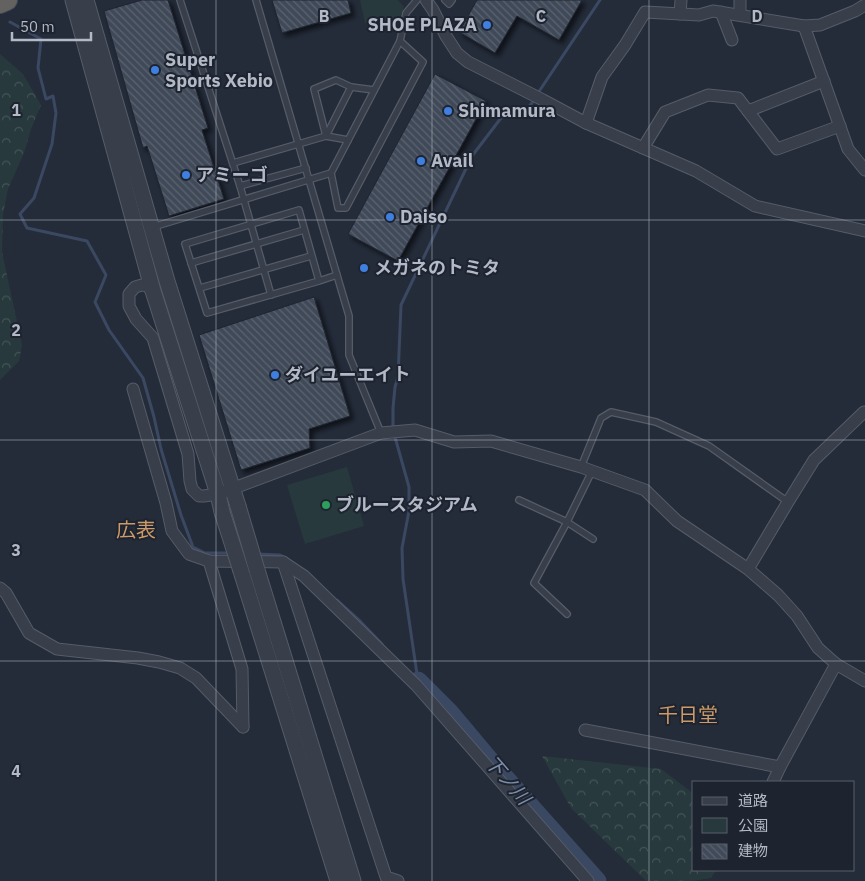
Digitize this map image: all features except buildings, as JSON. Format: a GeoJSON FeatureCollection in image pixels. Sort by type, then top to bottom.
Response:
{"type":"FeatureCollection","features":[{"type":"Feature","properties":{"kind":"highway"},"geometry":{"type":"LineString","coordinates":[[0,3],[7,0]]}},
{"type":"Feature","properties":{"kind":"street"},"geometry":{"type":"LineString","coordinates":[[73,0],[153,291],[338,881]]}},
{"type":"Feature","properties":{"kind":"street"},"geometry":{"type":"LineString","coordinates":[[86,0],[167,282],[233,489],[353,881]]}},
{"type":"Feature","properties":{"kind":"street"},"geometry":{"type":"LineString","coordinates":[[426,0],[457,53],[468,62],[586,123],[696,171],[755,206],[865,231]]}},
{"type":"Feature","properties":{"kind":"street"},"geometry":{"type":"LineString","coordinates":[[680,14],[681,0]]}},
{"type":"Feature","properties":{"kind":"street"},"geometry":{"type":"LineString","coordinates":[[740,0],[740,15]]}},
{"type":"Feature","properties":{"kind":"street"},"geometry":{"type":"LineString","coordinates":[[586,123],[602,77],[625,45],[645,12],[699,15],[713,11],[804,26],[820,25],[865,5]]}},
{"type":"Feature","properties":{"kind":"street"},"geometry":{"type":"LineString","coordinates":[[721,12],[732,40]]}},
{"type":"Feature","properties":{"kind":"street"},"geometry":{"type":"LineString","coordinates":[[804,26],[848,149],[865,170]]}},
{"type":"Feature","properties":{"kind":"street"},"geometry":{"type":"LineString","coordinates":[[748,111],[824,82]]}},
{"type":"Feature","properties":{"kind":"street"},"geometry":{"type":"LineString","coordinates":[[643,148],[665,112],[708,95],[738,98],[778,149],[840,126]]}},
{"type":"Feature","properties":{"kind":"street"},"geometry":{"type":"LineString","coordinates":[[153,291],[148,286],[135,287],[129,294],[128,306],[136,320],[153,338],[188,454],[192,489],[199,496],[218,494],[233,489],[381,433],[415,430],[454,442],[491,441],[586,469],[645,490],[676,521],[748,570],[778,595],[797,616],[818,648],[836,664],[865,681]]}},
{"type":"Feature","properties":{"kind":"street"},"geometry":{"type":"LineString","coordinates":[[133,389],[166,503],[172,531],[189,554],[209,561],[282,562],[304,576],[416,685],[588,881]]}},
{"type":"Feature","properties":{"kind":"street"},"geometry":{"type":"LineString","coordinates":[[748,570],[814,460],[865,412]]}},
{"type":"Feature","properties":{"kind":"street"},"geometry":{"type":"LineString","coordinates":[[0,588],[6,593],[29,633],[57,650],[138,658],[180,668],[196,678],[244,726],[242,669],[209,561]]}},
{"type":"Feature","properties":{"kind":"street"},"geometry":{"type":"LineString","coordinates":[[282,562],[386,878],[398,881]]}},
{"type":"Feature","properties":{"kind":"street"},"geometry":{"type":"LineString","coordinates":[[773,781],[836,664]]}},
{"type":"Feature","properties":{"kind":"street"},"geometry":{"type":"LineString","coordinates":[[585,730],[780,767]]}},
{"type":"Feature","properties":{"kind":"lane"},"geometry":{"type":"LineString","coordinates":[[180,0],[233,163],[271,295]]}},
{"type":"Feature","properties":{"kind":"lane"},"geometry":{"type":"LineString","coordinates":[[256,0],[349,316],[349,355],[381,433]]}},
{"type":"Feature","properties":{"kind":"lane"},"geometry":{"type":"LineString","coordinates":[[400,41],[423,62],[346,208],[338,208],[331,174],[400,41],[406,13],[417,0]]}},
{"type":"Feature","properties":{"kind":"lane"},"geometry":{"type":"LineString","coordinates":[[445,0],[449,4],[452,0]]}},
{"type":"Feature","properties":{"kind":"lane"},"geometry":{"type":"LineString","coordinates":[[326,136],[314,89],[336,80],[351,87],[374,90]]}},
{"type":"Feature","properties":{"kind":"lane"},"geometry":{"type":"LineString","coordinates":[[326,136],[351,87]]}},
{"type":"Feature","properties":{"kind":"lane"},"geometry":{"type":"LineString","coordinates":[[233,163],[326,136],[348,140]]}},
{"type":"Feature","properties":{"kind":"lane"},"geometry":{"type":"LineString","coordinates":[[240,186],[306,168]]}},
{"type":"Feature","properties":{"kind":"lane"},"geometry":{"type":"LineString","coordinates":[[152,228],[331,174]]}},
{"type":"Feature","properties":{"kind":"lane"},"geometry":{"type":"LineString","coordinates":[[319,281],[299,210],[185,244],[207,313],[319,281],[337,275]]}},
{"type":"Feature","properties":{"kind":"lane"},"geometry":{"type":"LineString","coordinates":[[191,263],[304,230]]}},
{"type":"Feature","properties":{"kind":"lane"},"geometry":{"type":"LineString","coordinates":[[200,288],[311,256]]}},
{"type":"Feature","properties":{"kind":"lane"},"geometry":{"type":"LineString","coordinates":[[567,614],[534,583],[567,522],[586,469],[601,418],[611,412],[656,422],[708,446],[788,502]]}},
{"type":"Feature","properties":{"kind":"lane"},"geometry":{"type":"LineString","coordinates":[[519,500],[567,522],[593,539]]}},
{"type":"Feature","properties":{"kind":"green space"},"geometry":{"type":"Polygon","coordinates":[[[360,0],[398,0],[404,7],[396,27],[365,23],[360,0]]]}},
{"type":"Feature","properties":{"kind":"green space"},"geometry":{"type":"Polygon","coordinates":[[[0,54],[23,74],[41,105],[24,153],[8,189],[3,214],[2,252],[22,345],[19,361],[0,380],[0,54]]]}},
{"type":"Feature","properties":{"kind":"green space","name":"ブルースタジアム"},"geometry":{"type":"Polygon","coordinates":[[[347,467],[364,526],[305,544],[287,485],[347,467]]]}},
{"type":"Feature","properties":{"kind":"green space"},"geometry":{"type":"Polygon","coordinates":[[[542,756],[661,769],[692,794],[692,871],[715,871],[711,878],[693,881],[646,881],[571,808],[542,756]]]}},
{"type":"Feature","properties":{"kind":"waterway"},"geometry":{"type":"LineString","coordinates":[[538,93],[600,0]]}},
{"type":"Feature","properties":{"kind":"waterway"},"geometry":{"type":"LineString","coordinates":[[10,22],[41,39],[38,68],[46,99],[53,96],[56,113],[52,144],[34,198],[20,214],[27,228],[87,241],[106,275],[95,302],[109,330],[143,378],[161,449],[193,547],[205,553],[232,553]]}},
{"type":"Feature","properties":{"kind":"waterway"},"geometry":{"type":"LineString","coordinates":[[418,681],[403,579],[402,548],[409,511],[409,487],[393,430],[393,408],[398,377],[401,305],[472,156],[501,118],[528,108],[535,99]]}},
{"type":"Feature","properties":{"kind":"waterway"},"geometry":{"type":"LineString","coordinates":[[258,554],[280,555],[286,558]]}},
{"type":"Feature","properties":{"kind":"waterway"},"geometry":{"type":"LineString","coordinates":[[337,600],[382,644]]}},
{"type":"Feature","properties":{"kind":"waterway","name":"下ノ川"},"geometry":{"type":"LineString","coordinates":[[418,681],[450,713],[497,769],[597,881]]}},
{"type":"Feature","properties":{"kind":"place","name":"SHOE PLAZA"},"geometry":{"type":"Point","coordinates":[487,25]}},
{"type":"Feature","properties":{"kind":"place","name":"Super Sports Xebio"},"geometry":{"type":"Point","coordinates":[155,70]}},
{"type":"Feature","properties":{"kind":"place","name":"Shimamura"},"geometry":{"type":"Point","coordinates":[448,111]}},
{"type":"Feature","properties":{"kind":"place","name":"Avail"},"geometry":{"type":"Point","coordinates":[421,161]}},
{"type":"Feature","properties":{"kind":"place","name":"アミーゴ"},"geometry":{"type":"Point","coordinates":[186,175]}},
{"type":"Feature","properties":{"kind":"place","name":"Daiso"},"geometry":{"type":"Point","coordinates":[390,217]}},
{"type":"Feature","properties":{"kind":"place","name":"メガネのトミタ"},"geometry":{"type":"Point","coordinates":[364,268]}},
{"type":"Feature","properties":{"kind":"place","name":"ダイユーエイト"},"geometry":{"type":"Point","coordinates":[275,375]}},
{"type":"Feature","properties":{"kind":"place","name":"ブルースタジアム"},"geometry":{"type":"Point","coordinates":[326,505]}},
{"type":"Feature","properties":{"kind":"district","name":"広表"},"geometry":{"type":"Point","coordinates":[136,530]}},
{"type":"Feature","properties":{"kind":"district","name":"千日堂"},"geometry":{"type":"Point","coordinates":[688,715]}}]}
